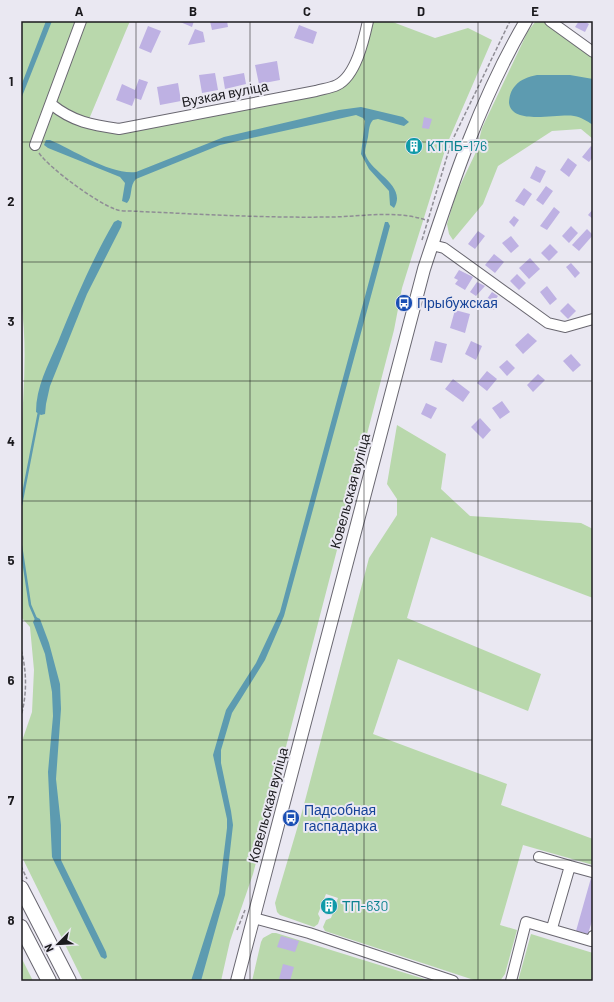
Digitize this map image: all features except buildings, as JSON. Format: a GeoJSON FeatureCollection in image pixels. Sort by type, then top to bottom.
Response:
{"type":"FeatureCollection","features":[{"type":"Feature","properties":{"kind":"highway"},"geometry":{"type":"LineString","coordinates":[[21,888],[69,981]]}},
{"type":"Feature","properties":{"kind":"highway"},"geometry":{"type":"LineString","coordinates":[[21,927],[50,981]]}},
{"type":"Feature","properties":{"kind":"main road","name":"Ковельская вуліца"},"geometry":{"type":"LineString","coordinates":[[237,981],[351,545],[438,225],[455,175],[492,87],[526,21]]}},
{"type":"Feature","properties":{"kind":"street"},"geometry":{"type":"LineString","coordinates":[[35,145],[81,21]]}},
{"type":"Feature","properties":{"kind":"street","name":"Вузкая вуліца"},"geometry":{"type":"LineString","coordinates":[[51,104],[64,115],[87,124],[119,129],[316,90],[338,84],[348,75],[362,48],[368,21]]}},
{"type":"Feature","properties":{"kind":"street"},"geometry":{"type":"LineString","coordinates":[[554,22],[593,52]]}},
{"type":"Feature","properties":{"kind":"street"},"geometry":{"type":"LineString","coordinates":[[432,245],[444,248],[548,323],[565,327],[593,319]]}},
{"type":"Feature","properties":{"kind":"street"},"geometry":{"type":"LineString","coordinates":[[539,857],[592,872]]}},
{"type":"Feature","properties":{"kind":"street"},"geometry":{"type":"LineString","coordinates":[[552,928],[570,866]]}},
{"type":"Feature","properties":{"kind":"street"},"geometry":{"type":"LineString","coordinates":[[254,918],[309,933],[434,978],[453,981]]}},
{"type":"Feature","properties":{"kind":"street"},"geometry":{"type":"LineString","coordinates":[[511,981],[526,922],[552,928],[591,941],[593,936]]}},
{"type":"Feature","properties":{"kind":"path"},"geometry":{"type":"LineString","coordinates":[[35,145],[42,157],[87,193],[115,209],[130,212],[284,217],[331,217],[370,214],[401,215],[427,220],[438,225]]}},
{"type":"Feature","properties":{"kind":"path"},"geometry":{"type":"LineString","coordinates":[[21,650],[25,672],[25,693],[21,716]]}},
{"type":"Feature","properties":{"kind":"green space"},"geometry":{"type":"Polygon","coordinates":[[[21,21],[130,21],[87,124],[119,129],[316,91],[348,75],[368,21],[390,21],[435,38],[468,28],[492,40],[447,144],[402,288],[394,330],[253,874],[230,941],[221,981],[83,981],[21,855],[21,744],[32,712],[34,670],[30,627],[21,617],[20,485],[25,354],[21,302],[21,21]]]}},
{"type":"Feature","properties":{"kind":"green space"},"geometry":{"type":"Polygon","coordinates":[[[536,21],[547,21],[593,55],[593,139],[581,129],[552,131],[498,166],[483,204],[453,240],[449,234],[447,224],[456,194],[476,152],[482,128],[528,31],[536,21]]]}},
{"type":"Feature","properties":{"kind":"green space"},"geometry":{"type":"Polygon","coordinates":[[[397,425],[446,454],[441,489],[470,516],[581,523],[593,529],[593,598],[431,537],[407,618],[541,674],[528,711],[398,659],[373,734],[507,784],[501,805],[593,839],[593,865],[523,845],[500,925],[517,930],[505,974],[500,981],[477,981],[325,931],[323,927],[326,920],[331,918],[338,898],[326,894],[318,914],[320,918],[318,924],[314,927],[280,915],[277,912],[275,903],[302,812],[369,558],[397,515],[397,499],[387,484],[397,425]]]}},
{"type":"Feature","properties":{"kind":"green space"},"geometry":{"type":"Polygon","coordinates":[[[272,933],[431,981],[252,981],[261,942],[263,938],[272,933]]]}},
{"type":"Feature","properties":{"kind":"green space"},"geometry":{"type":"Polygon","coordinates":[[[531,934],[593,953],[593,981],[518,981],[531,934]]]}},
{"type":"Feature","properties":{"kind":"green space"},"geometry":{"type":"Polygon","coordinates":[[[21,957],[33,981],[21,981],[21,957]]]}},
{"type":"Feature","properties":{"kind":"water"},"geometry":{"type":"Polygon","coordinates":[[[46,21],[52,21],[21,99],[21,86],[46,21]]]}},
{"type":"Feature","properties":{"kind":"water"},"geometry":{"type":"Polygon","coordinates":[[[537,75],[570,75],[593,79],[593,125],[582,118],[574,116],[537,117],[518,114],[512,110],[509,101],[510,94],[514,88],[522,80],[537,75]]]}},
{"type":"Feature","properties":{"kind":"water"},"geometry":{"type":"Polygon","coordinates":[[[361,107],[403,117],[409,122],[404,126],[378,119],[373,120],[370,126],[365,149],[368,160],[396,192],[397,200],[394,208],[390,205],[389,191],[369,169],[361,154],[365,121],[363,118],[356,115],[220,145],[136,179],[132,185],[130,198],[127,203],[122,201],[125,183],[120,177],[48,148],[44,145],[46,140],[50,140],[104,166],[115,170],[136,172],[224,137],[339,110],[361,107]]]}},
{"type":"Feature","properties":{"kind":"water"},"geometry":{"type":"Polygon","coordinates":[[[118,220],[122,222],[121,227],[87,294],[50,386],[45,414],[41,415],[36,412],[38,394],[43,376],[91,266],[114,222],[118,220]]]}},
{"type":"Feature","properties":{"kind":"water"},"geometry":{"type":"Polygon","coordinates":[[[385,222],[388,222],[390,226],[284,616],[265,660],[232,713],[221,750],[221,763],[233,825],[225,895],[201,981],[191,981],[219,893],[227,828],[227,819],[213,755],[226,710],[256,663],[280,612],[385,222]]]}},
{"type":"Feature","properties":{"kind":"water"},"geometry":{"type":"Polygon","coordinates":[[[36,617],[40,619],[49,643],[60,684],[61,709],[56,779],[61,825],[61,860],[106,952],[107,957],[105,959],[101,957],[52,857],[48,772],[53,716],[52,692],[45,654],[33,622],[36,617]]]}},
{"type":"Feature","properties":{"kind":"waterway"},"geometry":{"type":"LineString","coordinates":[[21,505],[39,412]]}},
{"type":"Feature","properties":{"kind":"waterway"},"geometry":{"type":"LineString","coordinates":[[21,546],[30,605],[36,619]]}},
{"type":"Feature","properties":{"kind":"place","name":"КТПБ-176"},"geometry":{"type":"Point","coordinates":[414,146]}},
{"type":"Feature","properties":{"kind":"place","name":"Прыбужская"},"geometry":{"type":"Point","coordinates":[404,303]}},
{"type":"Feature","properties":{"kind":"place","name":"Падсобная гаспадарка"},"geometry":{"type":"Point","coordinates":[291,818]}},
{"type":"Feature","properties":{"kind":"place","name":"ТП-630"},"geometry":{"type":"Point","coordinates":[329,906]}}]}
